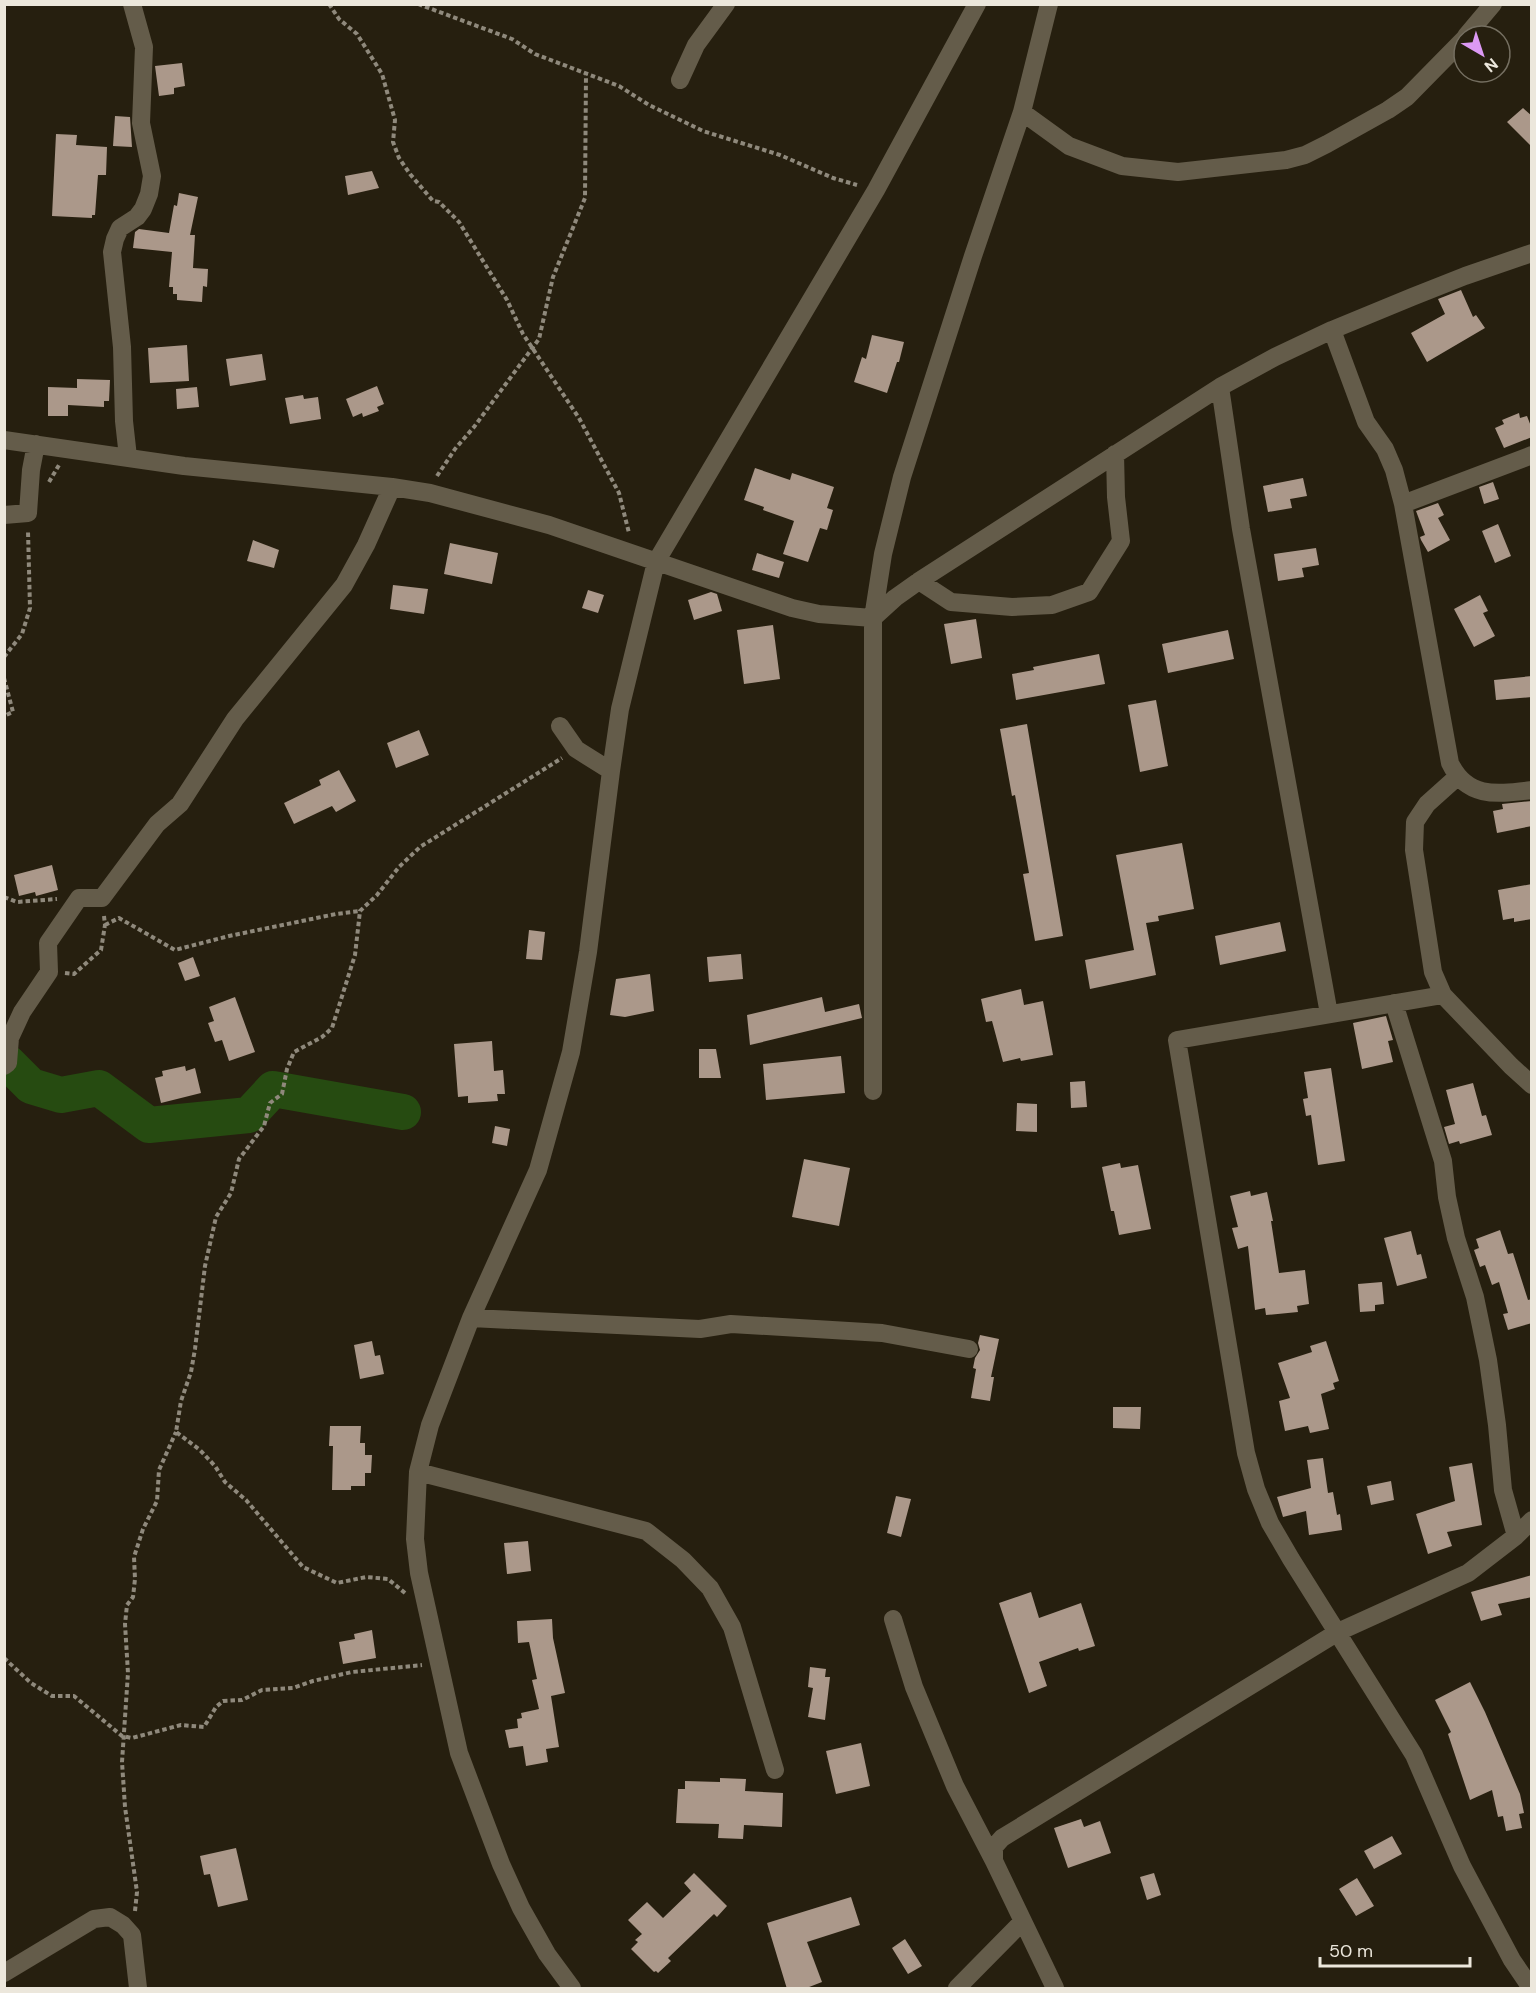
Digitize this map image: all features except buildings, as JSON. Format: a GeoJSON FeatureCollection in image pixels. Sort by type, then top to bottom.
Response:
{"type":"FeatureCollection","features":[{"type":"Feature","properties":{"kind":"street"},"geometry":{"type":"LineString","coordinates":[[128,458],[124,421],[122,347],[112,252],[120,228],[137,217],[143,209],[149,194],[152,176],[141,123],[144,46],[132,4]]}},
{"type":"Feature","properties":{"kind":"street"},"geometry":{"type":"LineString","coordinates":[[680,80],[696,45],[726,4]]}},
{"type":"Feature","properties":{"kind":"street"},"geometry":{"type":"LineString","coordinates":[[572,1989],[547,1954],[521,1908],[501,1864],[459,1752],[419,1573],[415,1539],[418,1472],[430,1425],[471,1318],[538,1170],[571,1052],[588,952],[620,709],[656,562],[876,190],[977,4]]}},
{"type":"Feature","properties":{"kind":"street"},"geometry":{"type":"LineString","coordinates":[[873,1091],[873,618],[883,554],[902,477],[1022,112],[1049,4]]}},
{"type":"Feature","properties":{"kind":"street"},"geometry":{"type":"LineString","coordinates":[[1476,24],[1493,4]]}},
{"type":"Feature","properties":{"kind":"street"},"geometry":{"type":"LineString","coordinates":[[1022,112],[1069,146],[1122,166],[1178,172],[1286,160],[1327,144],[1388,110],[1413,92],[1452,51]]}},
{"type":"Feature","properties":{"kind":"street"},"geometry":{"type":"LineString","coordinates":[[4,440],[184,466],[392,487],[430,493],[549,525],[792,608],[819,614],[873,618],[919,581],[1220,387],[1332,330],[1465,276],[1532,253]]}},
{"type":"Feature","properties":{"kind":"street"},"geometry":{"type":"LineString","coordinates":[[1332,330],[1366,422],[1385,449],[1394,470],[1403,504],[1446,749],[1456,778],[1468,787],[1484,792],[1532,790]]}},
{"type":"Feature","properties":{"kind":"street"},"geometry":{"type":"LineString","coordinates":[[1220,387],[1241,529],[1329,1014]]}},
{"type":"Feature","properties":{"kind":"street"},"geometry":{"type":"LineString","coordinates":[[4,516],[28,513],[31,470],[36,444]]}},
{"type":"Feature","properties":{"kind":"street"},"geometry":{"type":"LineString","coordinates":[[919,581],[951,602],[1012,607],[1052,605],[1089,592],[1121,541],[1116,497],[1115,454]]}},
{"type":"Feature","properties":{"kind":"street"},"geometry":{"type":"LineString","coordinates":[[1403,504],[1532,455]]}},
{"type":"Feature","properties":{"kind":"street"},"geometry":{"type":"LineString","coordinates":[[4,1066],[8,1063],[10,1038],[22,1012],[49,972],[48,944],[79,898],[102,898],[157,824],[180,804],[235,719],[344,585],[366,545],[392,487]]}},
{"type":"Feature","properties":{"kind":"street"},"geometry":{"type":"LineString","coordinates":[[560,726],[576,749],[611,771]]}},
{"type":"Feature","properties":{"kind":"street"},"geometry":{"type":"LineString","coordinates":[[1456,778],[1427,804],[1415,822],[1414,850],[1433,972],[1443,994],[1532,1085]]}},
{"type":"Feature","properties":{"kind":"street"},"geometry":{"type":"LineString","coordinates":[[1443,994],[1177,1040],[1244,1441],[1256,1489],[1270,1523],[1414,1755],[1467,1875],[1512,1960],[1531,1989]]}},
{"type":"Feature","properties":{"kind":"street"},"geometry":{"type":"LineString","coordinates":[[1394,1003],[1443,1161],[1447,1197],[1456,1238],[1475,1297],[1489,1371],[1503,1490],[1516,1536]]}},
{"type":"Feature","properties":{"kind":"street"},"geometry":{"type":"LineString","coordinates":[[471,1318],[700,1329],[731,1324],[870,1332],[969,1349]]}},
{"type":"Feature","properties":{"kind":"street"},"geometry":{"type":"LineString","coordinates":[[418,1472],[646,1532],[683,1560],[710,1588],[732,1627],[775,1770]]}},
{"type":"Feature","properties":{"kind":"street"},"geometry":{"type":"LineString","coordinates":[[994,1861],[994,1847],[1002,1838],[1338,1632],[1468,1573],[1516,1536],[1532,1520]]}},
{"type":"Feature","properties":{"kind":"street"},"geometry":{"type":"LineString","coordinates":[[893,1619],[914,1687],[955,1786],[994,1861],[1055,1989]]}},
{"type":"Feature","properties":{"kind":"street"},"geometry":{"type":"LineString","coordinates":[[4,1973],[94,1919],[110,1917],[123,1925],[132,1935],[138,1989]]}},
{"type":"Feature","properties":{"kind":"street"},"geometry":{"type":"LineString","coordinates":[[957,1989],[1023,1921]]}},
{"type":"Feature","properties":{"kind":"path"},"geometry":{"type":"LineString","coordinates":[[329,4],[339,19],[357,34],[382,74],[395,120],[393,142],[399,158],[433,201],[439,202],[459,222],[507,300],[532,349],[579,418],[620,493],[636,554]]}},
{"type":"Feature","properties":{"kind":"path"},"geometry":{"type":"LineString","coordinates":[[418,4],[512,39],[535,54],[619,86],[649,105],[703,131],[780,155],[833,178],[876,190]]}},
{"type":"Feature","properties":{"kind":"path"},"geometry":{"type":"LineString","coordinates":[[430,493],[433,483],[455,449],[539,339],[554,277],[585,198],[586,74]]}},
{"type":"Feature","properties":{"kind":"path"},"geometry":{"type":"LineString","coordinates":[[45,488],[56,472],[67,448]]}},
{"type":"Feature","properties":{"kind":"path"},"geometry":{"type":"LineString","coordinates":[[4,657],[22,634],[30,608],[28,513]]}},
{"type":"Feature","properties":{"kind":"path"},"geometry":{"type":"LineString","coordinates":[[4,678],[13,712],[4,716]]}},
{"type":"Feature","properties":{"kind":"path"},"geometry":{"type":"LineString","coordinates":[[105,925],[118,918],[175,950],[229,936],[360,911],[420,847],[576,749]]}},
{"type":"Feature","properties":{"kind":"path"},"geometry":{"type":"LineString","coordinates":[[4,897],[17,902],[79,898]]}},
{"type":"Feature","properties":{"kind":"path"},"geometry":{"type":"LineString","coordinates":[[49,972],[74,974],[101,950],[105,925],[102,898]]}},
{"type":"Feature","properties":{"kind":"path"},"geometry":{"type":"LineString","coordinates":[[132,1935],[137,1892],[125,1808],[122,1737],[128,1672],[125,1624],[128,1605],[133,1597],[134,1557],[143,1529],[157,1501],[159,1470],[176,1432],[181,1401],[191,1372],[199,1329],[205,1266],[216,1217],[231,1193],[239,1159],[264,1126],[270,1103],[282,1094],[287,1069],[294,1052],[332,1028],[356,955],[360,911]]}},
{"type":"Feature","properties":{"kind":"path"},"geometry":{"type":"LineString","coordinates":[[176,1432],[200,1450],[215,1466],[225,1482],[246,1500],[303,1567],[338,1583],[366,1577],[388,1579],[412,1599],[426,1606]]}},
{"type":"Feature","properties":{"kind":"path"},"geometry":{"type":"LineString","coordinates":[[4,1658],[31,1683],[52,1696],[74,1696],[122,1737],[132,1738],[181,1725],[204,1727],[216,1707],[223,1701],[242,1700],[262,1690],[293,1688],[352,1672],[401,1669],[438,1662]]}},
{"type":"Feature","properties":{"kind":"waterway"},"geometry":{"type":"LineString","coordinates":[[4,1063],[8,1063],[31,1086],[61,1095],[99,1088],[149,1125],[249,1115],[273,1089],[403,1112]]}}]}
